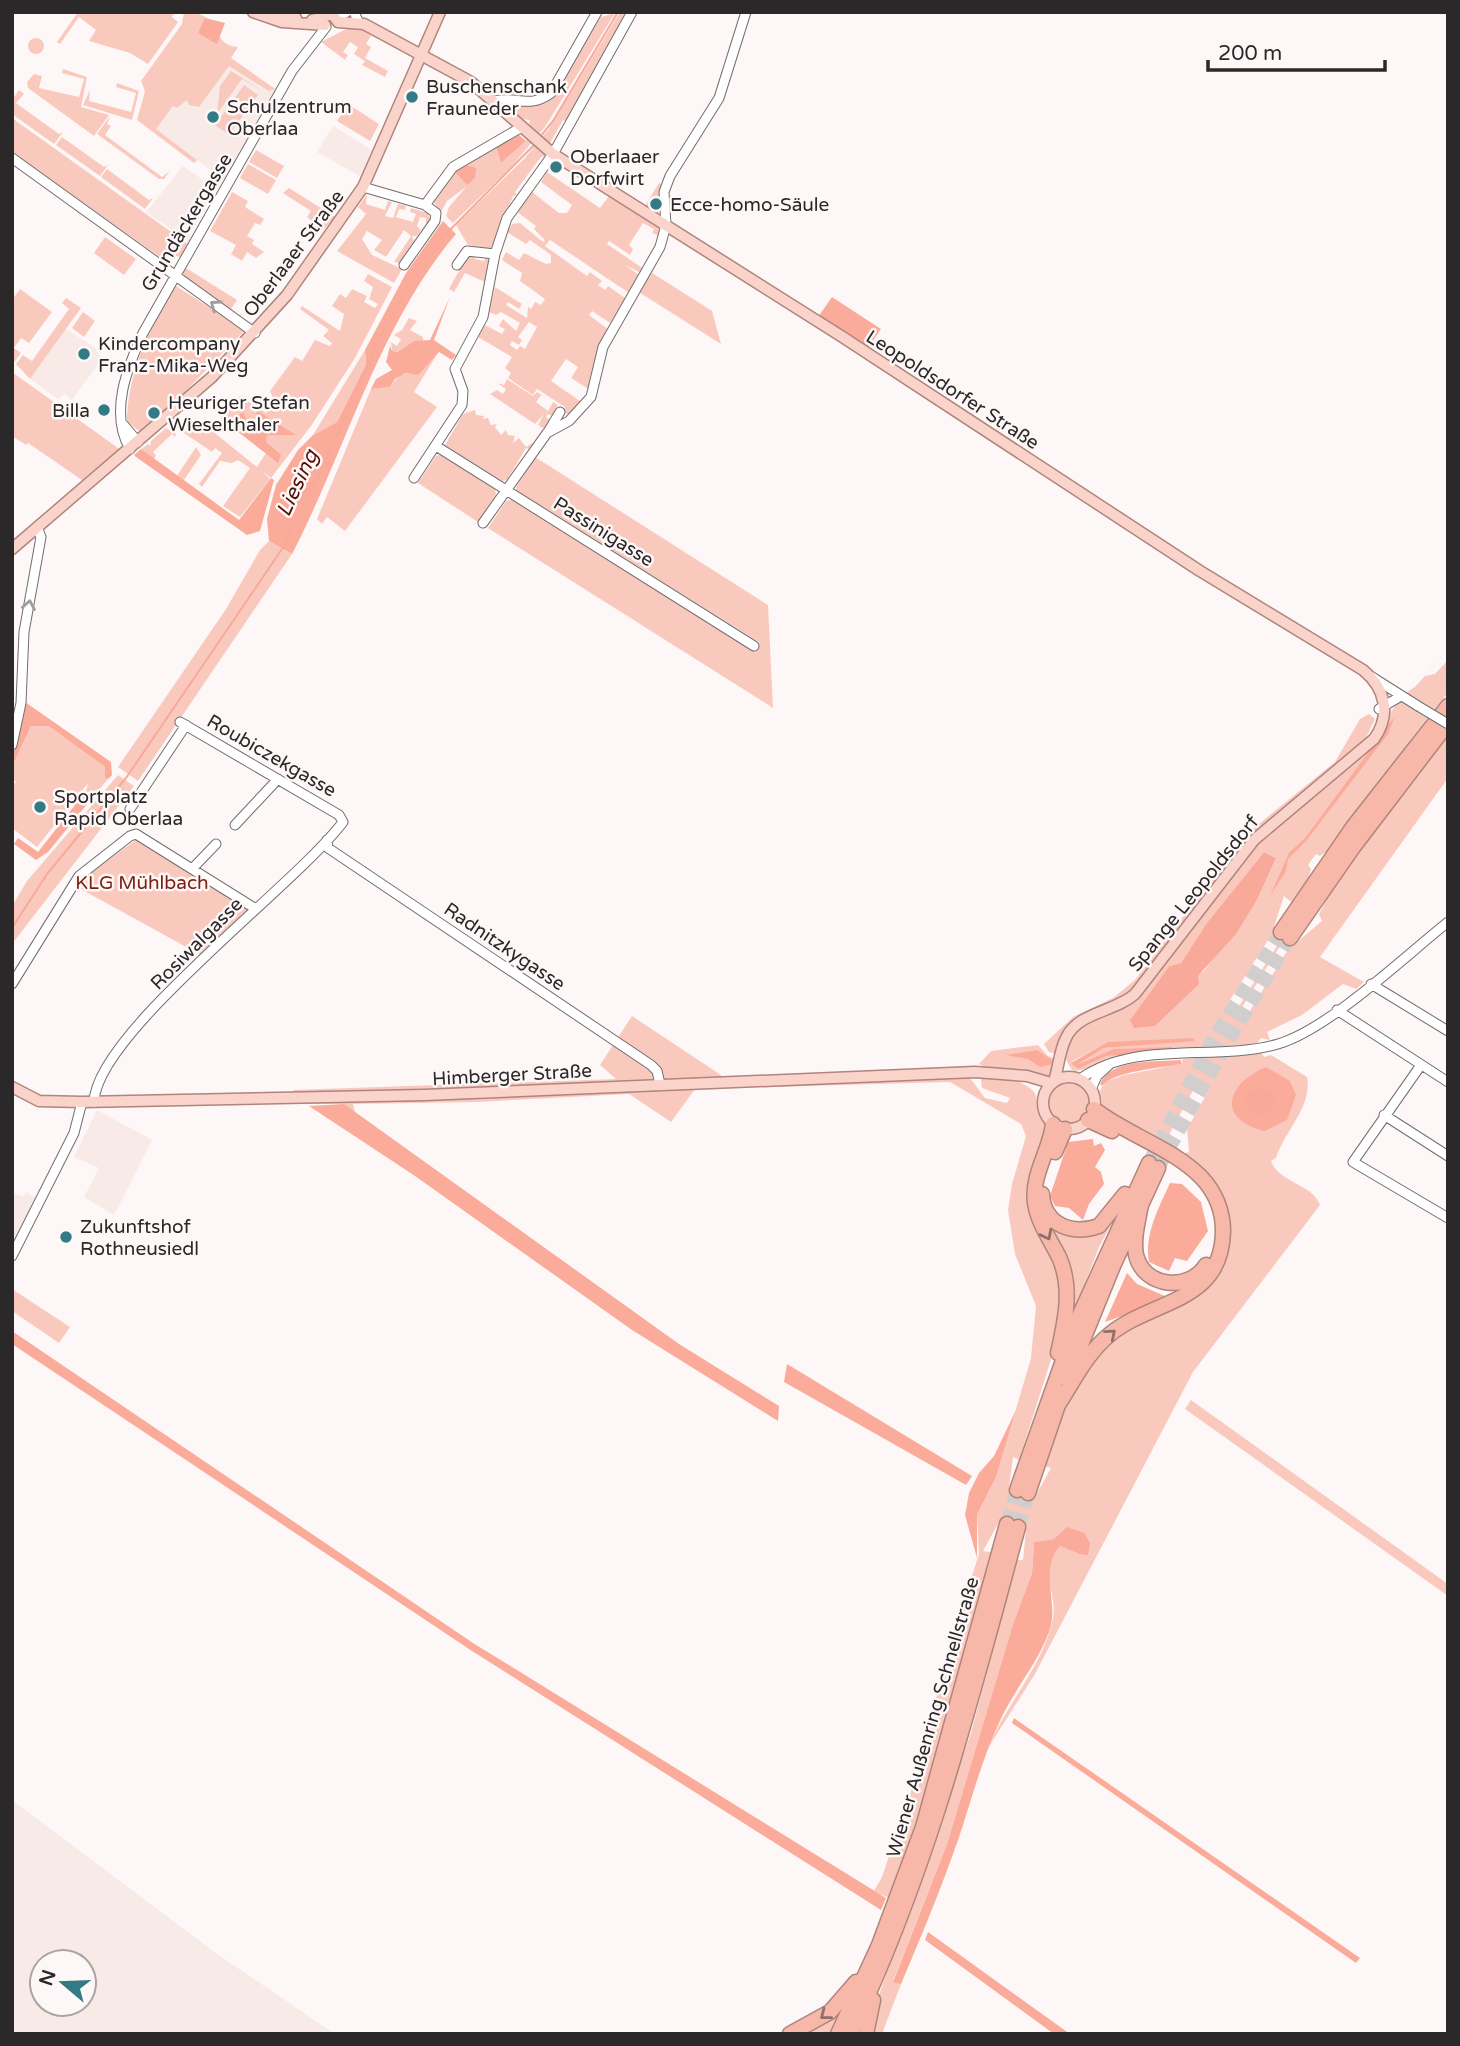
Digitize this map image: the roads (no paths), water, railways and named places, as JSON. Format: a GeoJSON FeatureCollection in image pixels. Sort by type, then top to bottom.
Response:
{"type":"FeatureCollection","features":[{"type":"Feature","properties":{"kind":"highway"},"geometry":{"type":"LineString","coordinates":[[1448,706],[1353,827],[1286,935],[1448,724]]}},
{"type":"Feature","properties":{"kind":"highway"},"geometry":{"type":"LineString","coordinates":[[1091,1115],[1185,1173],[1205,1193],[1215,1223],[1215,1240],[1204,1269],[1194,1278],[1166,1283],[1146,1273],[1136,1253],[1141,1205],[1150,1168]]}},
{"type":"Feature","properties":{"kind":"highway"},"geometry":{"type":"LineString","coordinates":[[1050,1408],[1107,1337],[1135,1318],[1178,1300],[1201,1285],[1218,1259],[1223,1242],[1218,1204],[1201,1177],[1091,1115]]}},
{"type":"Feature","properties":{"kind":"highway"},"geometry":{"type":"LineString","coordinates":[[1050,1408],[1067,1289],[1065,1273],[1037,1216],[1034,1188],[1059,1126]]}},
{"type":"Feature","properties":{"kind":"highway"},"geometry":{"type":"LineString","coordinates":[[1059,1126],[1042,1189],[1047,1212],[1064,1228],[1087,1230],[1099,1226],[1150,1168]]}},
{"type":"Feature","properties":{"kind":"highway"},"geometry":{"type":"LineString","coordinates":[[1023,1492],[1077,1321],[1150,1168]]}},
{"type":"Feature","properties":{"kind":"highway"},"geometry":{"type":"LineString","coordinates":[[1050,1408],[1141,1205]]}},
{"type":"Feature","properties":{"kind":"highway","name":"Wiener Außenring Schnellstraße"},"geometry":{"type":"LineString","coordinates":[[838,2034],[879,1945],[923,1827],[1012,1526],[933,1830],[880,1968],[850,2034]]}},
{"type":"Feature","properties":{"kind":"highway"},"geometry":{"type":"LineString","coordinates":[[790,2034],[818,2021],[841,2001],[879,1945]]}},
{"type":"Feature","properties":{"kind":"highway"},"geometry":{"type":"LineString","coordinates":[[866,2034],[880,1968]]}},
{"type":"Feature","properties":{"kind":"main road"},"geometry":{"type":"LineString","coordinates":[[253,12],[282,22],[331,22],[356,17],[471,82],[524,131]]}},
{"type":"Feature","properties":{"kind":"main road"},"geometry":{"type":"LineString","coordinates":[[275,12],[303,20],[331,22]]}},
{"type":"Feature","properties":{"kind":"main road","name":"Oberlaaer Straße"},"geometry":{"type":"LineString","coordinates":[[12,549],[212,377],[288,295],[363,187],[421,54],[427,34],[440,12]]}},
{"type":"Feature","properties":{"kind":"main road","name":"Leopoldsdorfer Straße"},"geometry":{"type":"LineString","coordinates":[[524,131],[548,151],[841,336],[1200,571],[1369,675],[1377,689]]}},
{"type":"Feature","properties":{"kind":"main road","name":"Leopoldsdorfer Straße"},"geometry":{"type":"LineString","coordinates":[[1343,660],[1377,689]]}},
{"type":"Feature","properties":{"kind":"main road"},"geometry":{"type":"LineString","coordinates":[[1377,689],[1382,709]]}},
{"type":"Feature","properties":{"kind":"main road","name":"Spange Leopoldsdorf"},"geometry":{"type":"LineString","coordinates":[[1053,1082],[1063,1047],[1078,1023],[1115,1009],[1135,994],[1254,840],[1379,732],[1382,709]]}},
{"type":"Feature","properties":{"kind":"main road"},"geometry":{"type":"LineString","coordinates":[[1063,1047],[1065,1067],[1091,1089],[1091,1115],[1078,1127],[1059,1126],[1044,1111],[1043,1096],[1053,1082],[1076,1078]]}},
{"type":"Feature","properties":{"kind":"main road","name":"Himberger Straße"},"geometry":{"type":"LineString","coordinates":[[12,1087],[39,1101],[94,1102],[424,1095],[975,1072],[1053,1082]]}},
{"type":"Feature","properties":{"kind":"main road"},"geometry":{"type":"LineString","coordinates":[[1016,1076],[1043,1096]]}},
{"type":"Feature","properties":{"kind":"street"},"geometry":{"type":"LineString","coordinates":[[494,101],[538,102],[551,93],[597,12]]}},
{"type":"Feature","properties":{"kind":"street"},"geometry":{"type":"LineString","coordinates":[[414,478],[462,402],[463,391],[454,371],[486,308],[500,236],[518,199],[632,12]]}},
{"type":"Feature","properties":{"kind":"street"},"geometry":{"type":"LineString","coordinates":[[547,433],[569,421],[589,399],[603,347],[656,255],[666,225],[665,188],[719,98],[746,12]]}},
{"type":"Feature","properties":{"kind":"street","name":"Grundäckergasse"},"geometry":{"type":"LineString","coordinates":[[134,445],[121,422],[122,397],[128,369],[152,313],[176,277],[306,49],[331,22]]}},
{"type":"Feature","properties":{"kind":"street","name":"Grundäckergasse"},"geometry":{"type":"LineString","coordinates":[[306,49],[331,22]]}},
{"type":"Feature","properties":{"kind":"street"},"geometry":{"type":"LineString","coordinates":[[425,205],[453,167],[524,131]]}},
{"type":"Feature","properties":{"kind":"street"},"geometry":{"type":"LineString","coordinates":[[12,158],[254,333]]}},
{"type":"Feature","properties":{"kind":"street"},"geometry":{"type":"LineString","coordinates":[[363,187],[425,205],[436,213],[435,221],[404,265]]}},
{"type":"Feature","properties":{"kind":"street"},"geometry":{"type":"LineString","coordinates":[[457,265],[467,251],[495,254]]}},
{"type":"Feature","properties":{"kind":"street"},"geometry":{"type":"LineString","coordinates":[[483,523],[560,412]]}},
{"type":"Feature","properties":{"kind":"street","name":"Passinigasse"},"geometry":{"type":"LineString","coordinates":[[436,446],[754,646]]}},
{"type":"Feature","properties":{"kind":"street"},"geometry":{"type":"LineString","coordinates":[[12,745],[21,703],[24,632],[41,537],[37,527]]}},
{"type":"Feature","properties":{"kind":"street","name":"Leopoldsdorfer Straße"},"geometry":{"type":"LineString","coordinates":[[1369,675],[1448,724]]}},
{"type":"Feature","properties":{"kind":"street","name":"Leopoldsdorfer Straße"},"geometry":{"type":"LineString","coordinates":[[1377,689],[1401,696]]}},
{"type":"Feature","properties":{"kind":"street"},"geometry":{"type":"LineString","coordinates":[[1382,709],[1401,696]]}},
{"type":"Feature","properties":{"kind":"street","name":"Roubiczekgasse"},"geometry":{"type":"LineString","coordinates":[[130,808],[183,724],[339,815],[343,822]]}},
{"type":"Feature","properties":{"kind":"street"},"geometry":{"type":"LineString","coordinates":[[235,825],[278,779]]}},
{"type":"Feature","properties":{"kind":"street","name":"Rosiwalgasse"},"geometry":{"type":"LineString","coordinates":[[94,1102],[97,1081],[110,1060],[175,988],[256,908],[300,870],[343,822]]}},
{"type":"Feature","properties":{"kind":"street"},"geometry":{"type":"LineString","coordinates":[[12,984],[85,869],[136,834],[256,908]]}},
{"type":"Feature","properties":{"kind":"street","name":"Radnitzkygasse"},"geometry":{"type":"LineString","coordinates":[[327,840],[328,848],[651,1065],[657,1071],[660,1084]]}},
{"type":"Feature","properties":{"kind":"street"},"geometry":{"type":"LineString","coordinates":[[192,869],[216,844]]}},
{"type":"Feature","properties":{"kind":"street"},"geometry":{"type":"LineString","coordinates":[[1076,1078],[1098,1066],[1128,1058],[1265,1047],[1302,1034],[1371,984],[1448,922]]}},
{"type":"Feature","properties":{"kind":"street"},"geometry":{"type":"LineString","coordinates":[[1371,984],[1448,1031]]}},
{"type":"Feature","properties":{"kind":"street"},"geometry":{"type":"LineString","coordinates":[[1337,1010],[1448,1082]]}},
{"type":"Feature","properties":{"kind":"street"},"geometry":{"type":"LineString","coordinates":[[1091,1089],[1097,1076],[1111,1063]]}},
{"type":"Feature","properties":{"kind":"street"},"geometry":{"type":"LineString","coordinates":[[1421,1065],[1353,1162],[1448,1218]]}},
{"type":"Feature","properties":{"kind":"street"},"geometry":{"type":"LineString","coordinates":[[12,1256],[74,1133],[82,1102]]}},
{"type":"Feature","properties":{"kind":"street"},"geometry":{"type":"LineString","coordinates":[[1384,1115],[1448,1156]]}},
{"type":"Feature","properties":{"kind":"waterway","name":"Liesing"},"geometry":{"type":"LineString","coordinates":[[540,137],[553,121],[618,12]]}},
{"type":"Feature","properties":{"kind":"waterway","name":"Liesing"},"geometry":{"type":"LineString","coordinates":[[12,928],[47,874],[126,778],[282,549],[326,460],[382,333],[408,287],[443,237],[534,145]]}},
{"type":"Feature","properties":{"kind":"waterway"},"geometry":{"type":"LineString","coordinates":[[288,533],[288,512],[313,483]]}},
{"type":"Feature","properties":{"kind":"tunnel"},"geometry":{"type":"LineString","coordinates":[[1149,1163],[1211,1043],[1281,932]]}},
{"type":"Feature","properties":{"kind":"tunnel"},"geometry":{"type":"LineString","coordinates":[[1158,1168],[1224,1048],[1290,938]]}},
{"type":"Feature","properties":{"kind":"tunnel"},"geometry":{"type":"LineString","coordinates":[[1007,1524],[1017,1490]]}},
{"type":"Feature","properties":{"kind":"tunnel"},"geometry":{"type":"LineString","coordinates":[[1018,1527],[1028,1493]]}},
{"type":"Feature","properties":{"kind":"place","name":"Buschenschank Frauneder"},"geometry":{"type":"Point","coordinates":[412,97]}},
{"type":"Feature","properties":{"kind":"place","name":"Schulzentrum Oberlaa"},"geometry":{"type":"Point","coordinates":[213,117]}},
{"type":"Feature","properties":{"kind":"place","name":"Oberlaaer Dorfwirt"},"geometry":{"type":"Point","coordinates":[556,167]}},
{"type":"Feature","properties":{"kind":"place","name":"Ecce-homo-Säule"},"geometry":{"type":"Point","coordinates":[656,204]}},
{"type":"Feature","properties":{"kind":"place","name":"Kindercompany Franz-Mika-Weg"},"geometry":{"type":"Point","coordinates":[84,354]}},
{"type":"Feature","properties":{"kind":"place","name":"Billa"},"geometry":{"type":"Point","coordinates":[104,410]}},
{"type":"Feature","properties":{"kind":"place","name":"Heuriger Stefan Wieselthaler"},"geometry":{"type":"Point","coordinates":[154,413]}},
{"type":"Feature","properties":{"kind":"place","name":"Sportplatz Rapid Oberlaa"},"geometry":{"type":"Point","coordinates":[40,807]}},
{"type":"Feature","properties":{"kind":"place","name":"Zukunftshof Rothneusiedl"},"geometry":{"type":"Point","coordinates":[66,1237]}},
{"type":"Feature","properties":{"kind":"park label","name":"KLG Mühlbach"},"geometry":{"type":"Point","coordinates":[142,882]}}]}
